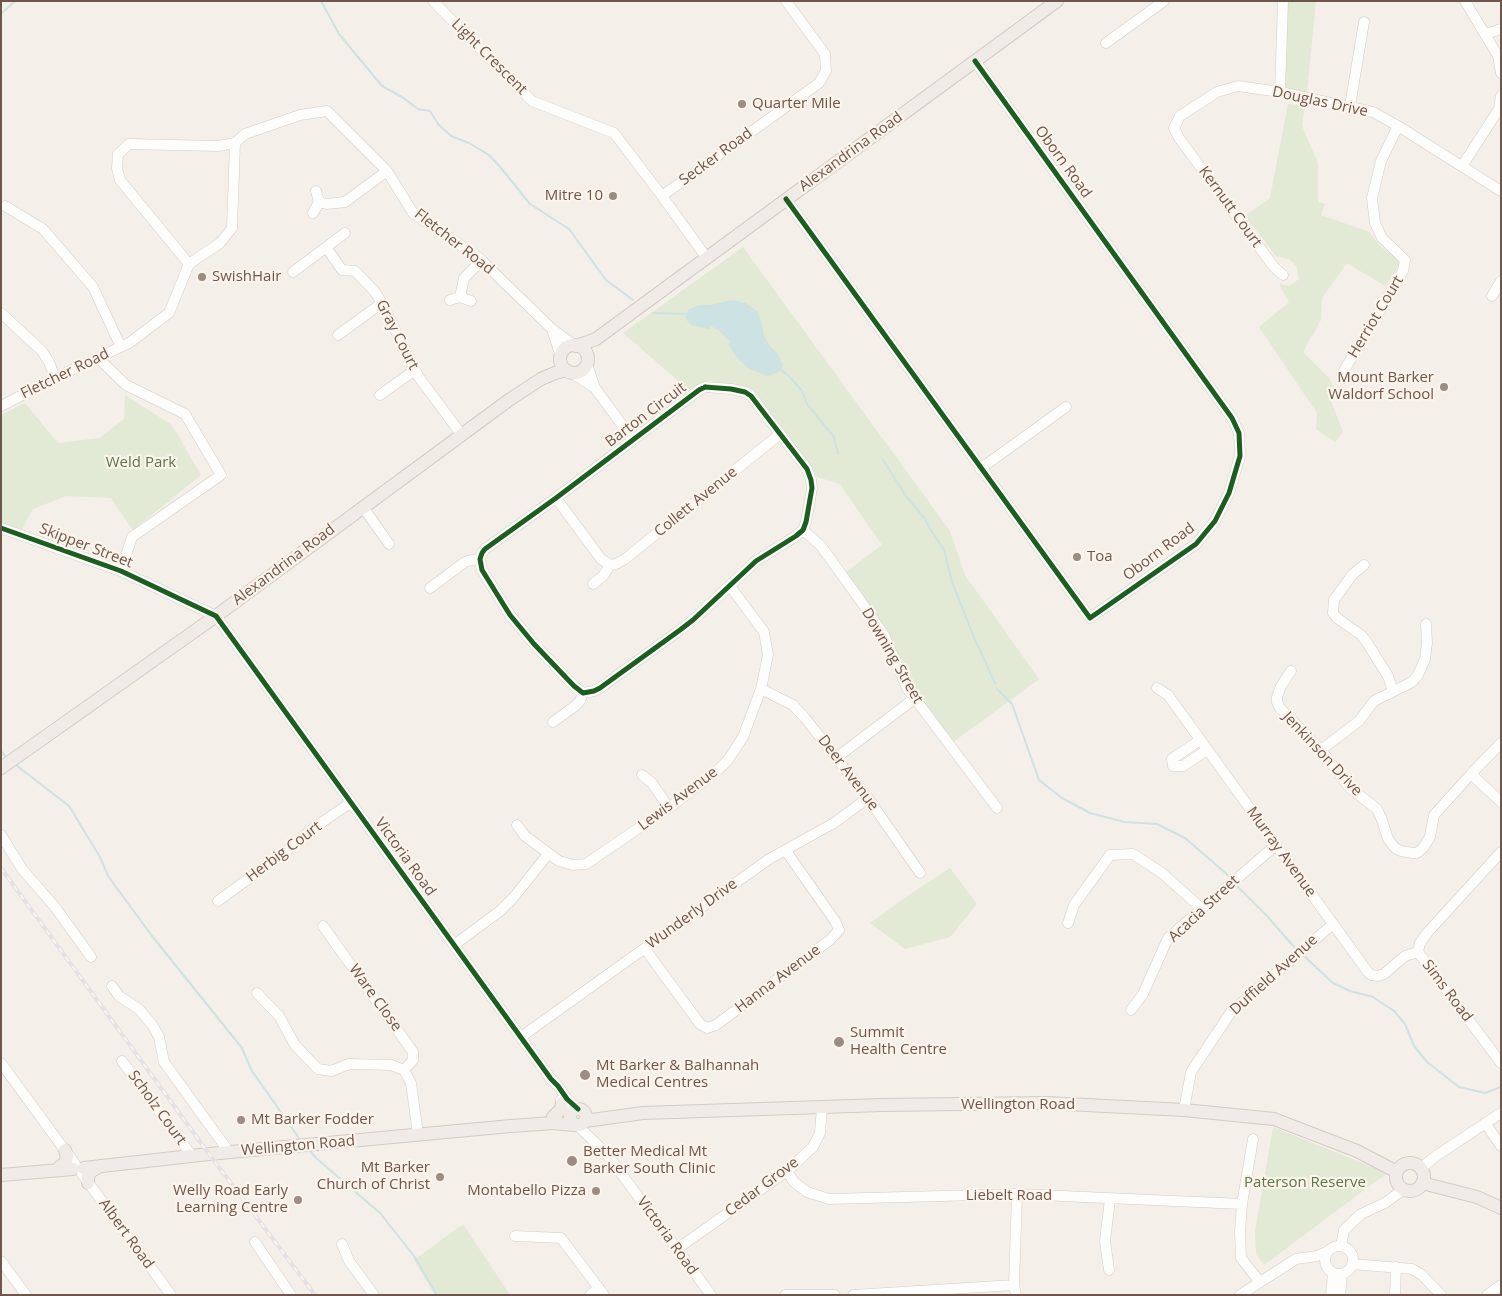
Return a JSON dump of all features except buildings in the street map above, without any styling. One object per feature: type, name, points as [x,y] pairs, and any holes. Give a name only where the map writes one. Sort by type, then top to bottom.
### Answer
[{"type":"main road","name":"Alexandrina Road","points":[[575,345],[596,339],[1057,1]]},
{"type":"main road","points":[[588,362],[586,352],[575,345],[564,350],[565,365],[582,371],[588,362],[596,339]]},
{"type":"main road","name":"Alexandrina Road","points":[[1,768],[216,616],[461,434],[509,400],[565,365]]},
{"type":"main road","points":[[553,1117],[561,1109],[562,1103]]},
{"type":"main road","name":"Wellington Road","points":[[511,1126],[553,1117],[580,1119],[596,1123],[601,1119],[628,1114],[822,1108],[1047,1103],[1184,1110],[1274,1119],[1357,1151],[1397,1172]]},
{"type":"main road","name":"Wellington Road","points":[[1,1175],[56,1170],[80,1171],[100,1166],[229,1152],[554,1123],[624,1112],[628,1114]]},
{"type":"main road","points":[[56,1170],[65,1163],[67,1157],[65,1150]]},
{"type":"main road","points":[[1410,1163],[1418,1165],[1424,1175],[1422,1183],[1416,1189],[1404,1189],[1396,1180],[1397,1172],[1402,1166],[1410,1163]]},
{"type":"main road","points":[[1422,1183],[1477,1197],[1501,1208]]},
{"type":"street","name":"Light Crescent","points":[[433,1],[532,101],[614,133],[662,196]]},
{"type":"street","points":[[786,1],[826,54],[826,71],[837,73]]},
{"type":"street","points":[[1106,43],[1164,1]]},
{"type":"street","points":[[1280,92],[1283,1]]},
{"type":"street","points":[[1465,1],[1498,56],[1501,72]]},
{"type":"street","points":[[1350,106],[1364,22]]},
{"type":"street","points":[[1486,34],[1501,29]]},
{"type":"street","name":"Oborn Road","points":[[786,199],[980,469],[1090,618],[1196,544],[1216,521],[1229,492],[1240,456],[1239,433],[1232,418],[975,61]]},
{"type":"street","name":"Secker Road","points":[[662,196],[819,83],[826,71]]},
{"type":"street","name":"Douglas Drive","points":[[1179,138],[1174,128],[1180,116],[1216,92],[1238,86],[1280,92],[1373,112],[1501,191]]},
{"type":"street","points":[[1462,166],[1499,109],[1501,96]]},
{"type":"street","name":"Fletcher Road","points":[[235,143],[245,134],[300,115],[327,110],[387,171],[413,213],[482,260],[552,329],[575,345]]},
{"type":"street","name":"Herriot Court","points":[[1342,374],[1403,271],[1405,260],[1382,238],[1375,223],[1372,198],[1381,161],[1398,126]]},
{"type":"street","name":"Kernutt Court","points":[[1179,138],[1274,267],[1283,275]]},
{"type":"street","points":[[235,143],[232,228],[220,243],[189,264],[120,180],[117,168],[118,154],[129,144],[218,146],[235,143]]},
{"type":"street","points":[[319,202],[327,204],[345,202],[387,171]]},
{"type":"street","points":[[313,213],[319,202],[316,191]]},
{"type":"street","points":[[662,196],[706,257]]},
{"type":"street","points":[[5,206],[43,229],[93,286],[121,347]]},
{"type":"street","points":[[294,272],[345,233]]},
{"type":"street","name":"Gray Court","points":[[326,248],[342,270],[355,271],[382,303],[415,370],[461,434]]},
{"type":"street","points":[[471,301],[455,298],[464,278],[482,260]]},
{"type":"street","name":"Fletcher Road","points":[[1,406],[130,343],[169,313],[189,264]]},
{"type":"street","points":[[1492,296],[1501,281]]},
{"type":"street","points":[[338,336],[382,303]]},
{"type":"street","points":[[1,313],[42,351],[49,362],[55,378]]},
{"type":"street","name":"Fletcher Road","points":[[552,329],[565,365]]},
{"type":"street","points":[[98,358],[126,385],[185,414],[221,475],[132,537],[121,571]]},
{"type":"street","points":[[588,362],[595,388]]},
{"type":"street","points":[[565,365],[595,388],[633,440]]},
{"type":"street","points":[[380,395],[415,370]]},
{"type":"street","name":"Barton Circuit","points":[[480,560],[485,549],[699,390],[711,387],[738,390],[749,394],[807,469],[811,480],[809,510],[803,530]]},
{"type":"street","points":[[980,469],[1066,407]]},
{"type":"street","name":"Collett Avenue","points":[[594,584],[603,576],[610,565],[625,560],[780,434]]},
{"type":"street","points":[[556,498],[601,560],[610,565]]},
{"type":"street","points":[[363,507],[389,544]]},
{"type":"street","name":"Skipper Street","points":[[1,528],[121,571],[216,616]]},
{"type":"street","points":[[430,588],[465,562],[480,560],[482,570],[510,615],[534,644],[574,686],[583,693],[594,692],[680,630],[756,561],[788,542],[803,530]]},
{"type":"street","name":"Downing Street","points":[[803,530],[821,546],[884,635],[900,674],[914,698],[997,808]]},
{"type":"street","points":[[1364,565],[1352,575],[1334,600],[1333,613],[1366,641],[1388,676],[1393,691]]},
{"type":"street","name":"Lewis Avenue","points":[[517,825],[525,836],[548,854],[567,864],[586,864],[669,808],[728,760],[743,737],[761,688],[768,655],[764,632],[730,586]]},
{"type":"street","name":"Victoria Road","points":[[216,616],[350,803],[558,1086],[580,1119],[711,1295]]},
{"type":"street","points":[[1321,750],[1358,721],[1374,701],[1412,682],[1422,669],[1427,643],[1426,624]]},
{"type":"street","name":"Jenkinson Drive","points":[[1291,671],[1282,686],[1277,702],[1280,708],[1321,750],[1349,787],[1377,809],[1391,844],[1401,851],[1417,853],[1423,848],[1430,837],[1434,815],[1471,774]]},
{"type":"street","name":"Deer Avenue","points":[[761,688],[793,705],[868,798],[920,873]]},
{"type":"street","name":"Murray Avenue","points":[[1157,688],[1168,696],[1371,975],[1378,976],[1384,974],[1405,956],[1418,952]]},
{"type":"street","points":[[553,722],[575,706],[580,701],[583,693]]},
{"type":"street","points":[[836,758],[914,698]]},
{"type":"street","points":[[1200,740],[1172,759],[1173,766],[1183,766],[1207,750]]},
{"type":"street","points":[[1501,743],[1471,774],[1501,802]]},
{"type":"street","points":[[642,775],[652,783],[669,808]]},
{"type":"street","name":"Wunderly Drive","points":[[521,1037],[769,859],[834,823],[868,798]]},
{"type":"street","name":"Herbig Court","points":[[218,901],[286,852],[311,830],[350,803]]},
{"type":"street","points":[[1,835],[22,869],[55,907],[91,957]]},
{"type":"street","name":"Acacia Street","points":[[1131,1010],[1143,994],[1168,938],[1276,845]]},
{"type":"street","name":"Hanna Avenue","points":[[645,948],[700,1024],[707,1028],[716,1025],[830,940],[839,930],[835,921],[786,851]]},
{"type":"street","name":"Sims Road","points":[[1501,852],[1428,932],[1420,943],[1418,952],[1501,1063]]},
{"type":"street","points":[[454,945],[500,911],[514,897],[548,854]]},
{"type":"street","points":[[1068,923],[1074,905],[1110,855],[1133,854],[1162,873],[1201,908]]},
{"type":"street","name":"Duffield Avenue","points":[[1184,1110],[1191,1072],[1230,1012],[1333,924]]},
{"type":"street","name":"Ware Close","points":[[323,926],[413,1052],[413,1060],[404,1070]]},
{"type":"street","points":[[112,986],[119,996],[139,1009],[150,1022],[159,1037],[164,1062],[229,1152]]},
{"type":"street","points":[[257,993],[279,1016],[295,1045],[318,1069],[331,1071],[349,1064],[391,1065],[404,1070],[411,1083],[418,1134]]},
{"type":"street","name":"Scholz Court","points":[[122,1061],[192,1156]]},
{"type":"street","name":"Albert Road","points":[[1,1064],[171,1295]]},
{"type":"street","name":"Victoria Road","points":[[551,1079],[562,1103],[580,1119],[605,1147],[606,1153]]},
{"type":"street","name":"Cedar Grove","points":[[676,1249],[786,1171],[813,1147],[820,1133],[822,1108]]},
{"type":"street","points":[[1421,1168],[1501,1113]]},
{"type":"street","points":[[1485,1123],[1501,1146]]},
{"type":"street","points":[[1253,1139],[1242,1204],[1241,1258],[1259,1281]]},
{"type":"street","name":"Liebelt Road","points":[[786,1171],[794,1182],[806,1192],[829,1199],[1016,1194],[1242,1204]]},
{"type":"street","points":[[1341,1246],[1344,1230],[1361,1214],[1385,1204],[1404,1189]]},
{"type":"street","points":[[853,1295],[1015,1290],[1016,1194]]},
{"type":"street","points":[[1109,1270],[1105,1241],[1110,1199]]},
{"type":"street","points":[[515,1236],[561,1238],[601,1291],[590,1295]]},
{"type":"street","points":[[255,1242],[291,1295]]},
{"type":"street","points":[[342,1244],[349,1261],[374,1295]]},
{"type":"street","points":[[1240,1295],[1296,1258],[1317,1256],[1333,1247],[1346,1247],[1352,1254],[1352,1264],[1348,1270],[1333,1272],[1315,1262],[1296,1258]]},
{"type":"street","points":[[1326,1252],[1324,1260],[1333,1272],[1340,1295]]},
{"type":"street","points":[[1,1261],[26,1295]]},
{"type":"street","points":[[1352,1264],[1412,1269],[1419,1273],[1441,1295]]},
{"type":"street","points":[[1395,1295],[1396,1267]]},
{"type":"street","points":[[1331,1295],[1333,1272]]},
{"type":"street","points":[[1487,1295],[1501,1285]]},
{"type":"street","points":[[785,1295],[835,1295]]},
{"type":"green space","points":[[1287,1],[1316,1],[1307,93],[1284,89]]},
{"type":"green space","points":[[1288,104],[1305,106],[1302,126],[1318,163],[1318,202],[1325,204],[1321,215],[1369,232],[1381,247],[1395,257],[1399,264],[1385,286],[1347,263],[1322,298],[1321,320],[1303,352],[1329,378],[1334,388],[1329,396],[1343,432],[1335,442],[1316,429],[1317,413],[1259,327],[1289,302],[1279,284],[1289,286],[1299,279],[1297,267],[1289,259],[1276,256],[1245,216],[1270,198]]},
{"type":"green space","points":[[743,247],[950,531],[965,575],[1039,679],[952,743],[912,685],[887,631],[846,572],[882,545],[840,484],[817,477],[753,390],[746,387],[709,381],[689,390],[623,333]]},
{"type":"green space","name":"Weld Park","points":[[125,395],[172,425],[201,475],[133,530],[111,498],[66,496],[33,509],[20,533],[1,526],[1,415],[25,403],[58,443],[99,438],[124,419]]},
{"type":"green space","points":[[950,868],[977,904],[950,937],[905,949],[870,923],[916,890]]},
{"type":"green space","name":"Paterson Reserve","points":[[1273,1127],[1387,1173],[1264,1265],[1256,1254],[1255,1232]]},
{"type":"green space","points":[[463,1224],[510,1295],[435,1295],[414,1260]]},
{"type":"shaded area","points":[[731,300],[745,303],[757,311],[764,336],[778,354],[783,366],[778,372],[768,376],[749,369],[737,358],[728,344],[730,342],[721,332],[711,326],[710,329],[691,325],[685,318],[688,310],[694,307]]},
{"type":"waterway","points":[[1,14],[15,1]]},
{"type":"waterway","points":[[321,1],[339,34],[382,86],[418,109],[430,111],[439,125],[451,136],[469,143],[489,155],[530,204],[569,229],[606,280],[633,300]]},
{"type":"waterway","points":[[653,313],[686,314]]},
{"type":"waterway","points":[[780,369],[802,391],[807,404],[834,437],[838,454]]},
{"type":"waterway","points":[[883,460],[906,496],[925,519],[944,550],[952,582],[975,640],[995,683]]},
{"type":"waterway","points":[[997,689],[1012,704],[1039,780],[1062,798],[1090,813],[1124,822],[1157,824],[1185,838],[1229,876]]},
{"type":"waterway","points":[[1,751],[6,757]]},
{"type":"waterway","points":[[16,765],[69,806],[100,857],[108,876],[152,936],[242,1048],[252,1071],[301,1141]]},
{"type":"waterway","points":[[1236,885],[1295,948]]},
{"type":"waterway","points":[[1304,956],[1333,983],[1350,991],[1373,997],[1394,1011],[1405,1024],[1414,1046],[1427,1062],[1459,1087],[1485,1093],[1501,1087]]},
{"type":"waterway","points":[[309,1150],[380,1213],[414,1256],[437,1295]]},
{"type":"railway","points":[[1,868],[209,1154],[315,1295]]},
{"type":"cycle path","points":[[786,199],[1090,618],[1196,544],[1215,521],[1229,493],[1240,456],[1239,433],[1232,418],[975,61]]},
{"type":"cycle path","points":[[705,387],[731,389],[745,392],[751,396],[807,469],[812,488],[803,530],[756,561],[680,630],[600,688],[583,693],[534,644],[510,615],[482,570],[480,559],[482,553],[705,387]]},
{"type":"cycle path","points":[[1,528],[121,571],[216,616],[551,1079],[578,1109]]},
{"type":"place","name":"Quarter Mile","points":[[742,104]]},
{"type":"place","name":"Mitre 10","points":[[613,196]]},
{"type":"place","name":"SwishHair","points":[[202,277]]},
{"type":"place","name":"Mount Barker Waldorf School","points":[[1444,387]]},
{"type":"place","name":"Toa","points":[[1077,557]]},
{"type":"place","name":"Summit Health Centre","points":[[839,1042]]},
{"type":"place","name":"Mt Barker & Balhannah Medical Centres","points":[[585,1075]]},
{"type":"place","name":"Mt Barker Fodder","points":[[241,1120]]},
{"type":"place","name":"Better Medical Mt Barker South Clinic","points":[[572,1161]]},
{"type":"place","name":"Mt Barker Church of Christ","points":[[440,1177]]},
{"type":"place","name":"Montabello Pizza","points":[[596,1191]]},
{"type":"place","name":"Welly Road Early Learning Centre","points":[[298,1200]]}]
